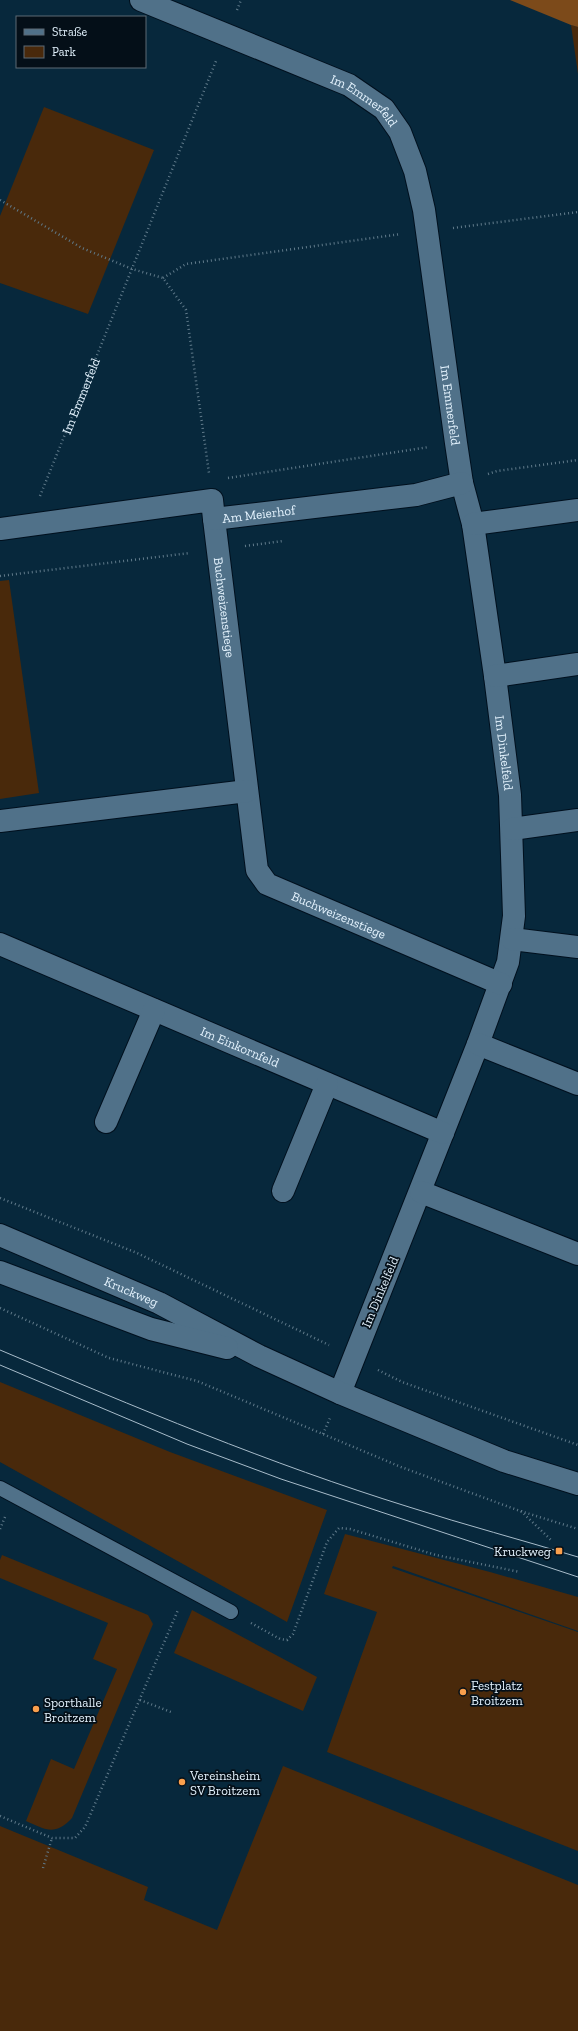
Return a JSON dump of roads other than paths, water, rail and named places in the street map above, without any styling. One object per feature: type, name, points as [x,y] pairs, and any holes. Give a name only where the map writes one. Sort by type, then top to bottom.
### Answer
[{"type":"street","name":"Im Emmerfeld","points":[[141,0],[333,77],[364,94],[384,109],[400,132],[411,156],[420,185],[462,483]]},
{"type":"street","name":"Am Meierhof","points":[[0,529],[212,500],[214,519],[416,495],[462,483]]},
{"type":"street","name":"Im Dinkelfeld","points":[[340,1393],[501,984],[508,962],[512,939],[514,902],[510,795],[495,676],[473,524],[462,483]]},
{"type":"street","points":[[473,524],[578,510]]},
{"type":"street","name":"Buchweizenstiege","points":[[214,519],[257,870],[267,884],[501,984]]},
{"type":"street","points":[[495,676],[578,664]]},
{"type":"street","points":[[0,821],[247,791]]},
{"type":"street","points":[[512,829],[578,820]]},
{"type":"street","points":[[512,939],[578,947]]},
{"type":"street","name":"Im Einkornfeld","points":[[0,944],[443,1133]]},
{"type":"street","points":[[106,1122],[154,1010]]},
{"type":"street","points":[[478,1044],[578,1084]]},
{"type":"street","points":[[283,1191],[326,1084]]},
{"type":"street","points":[[420,1192],[578,1254]]},
{"type":"street","name":"Kruckweg","points":[[0,1235],[159,1303],[259,1356],[340,1393],[504,1461],[578,1484]]},
{"type":"street","name":"Kruckweg","points":[[0,1272],[151,1329],[259,1356]]},
{"type":"lane","points":[[0,1488],[231,1612]]},
{"type":"tram line","points":[[0,1350],[203,1434],[305,1472],[430,1514],[578,1557]]},
{"type":"tram line","points":[[0,1365],[187,1444],[281,1479],[578,1577]]},
{"type":"place","name":"Kruckweg","points":[[559,1551]]},
{"type":"place","name":"Festplatz Broitzem","points":[[463,1692]]},
{"type":"place","name":"Sporthalle Broitzem","points":[[36,1709]]},
{"type":"place","name":"Vereinsheim SV Broitzem","points":[[182,1782]]}]
